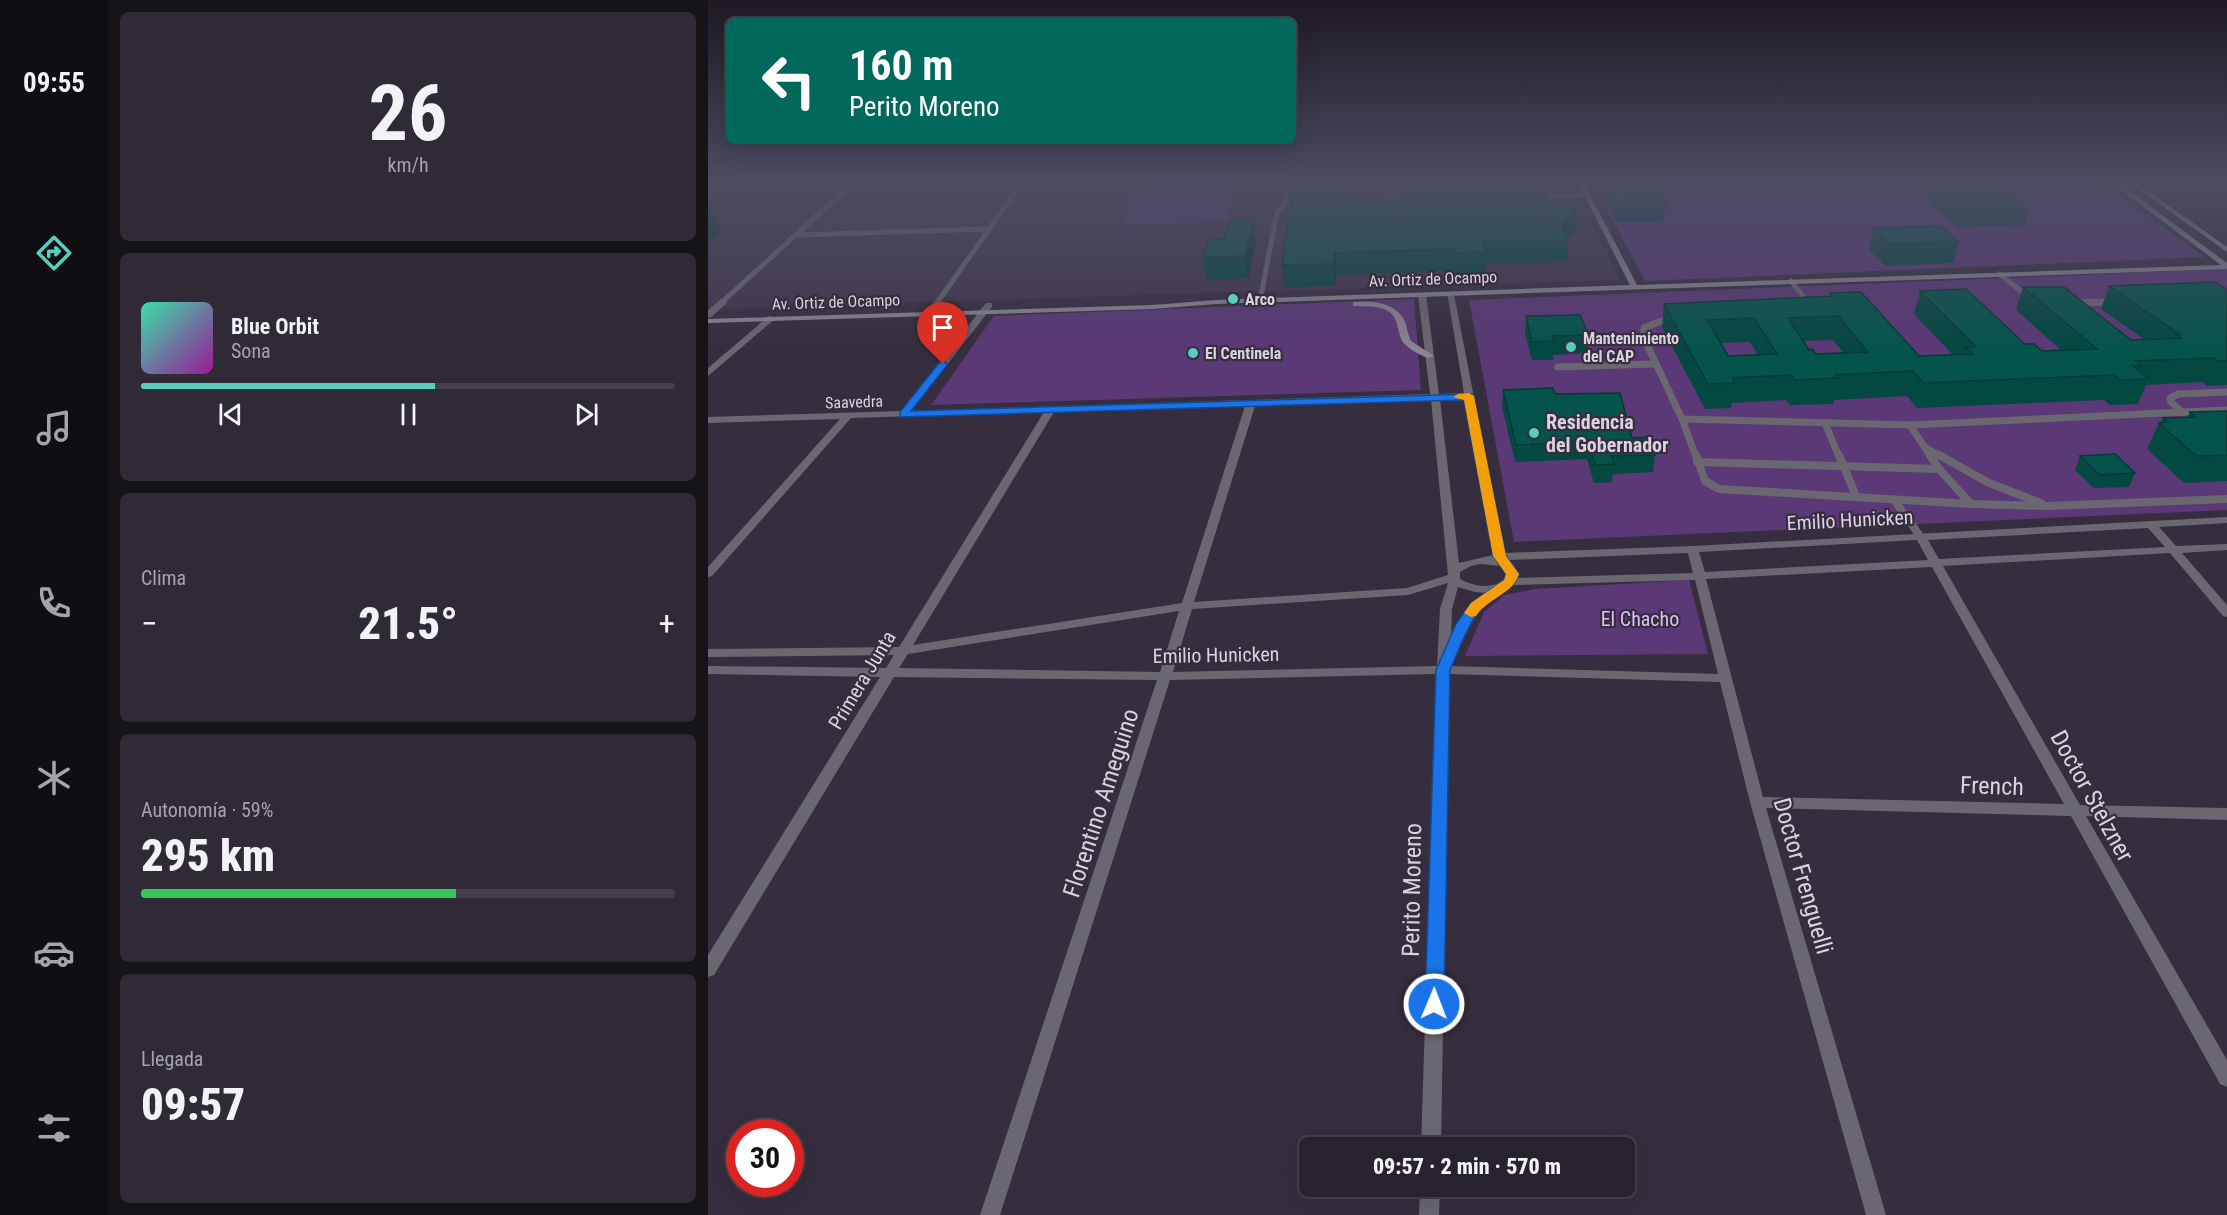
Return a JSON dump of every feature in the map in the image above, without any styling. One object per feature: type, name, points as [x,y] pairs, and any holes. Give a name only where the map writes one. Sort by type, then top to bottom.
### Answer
[{"type":"main road","points":[[1610,238],[1634,286]]},
{"type":"main road","points":[[2189,238],[2227,266]]},
{"type":"main road","points":[[2210,238],[2227,250]]},
{"type":"main road","name":"Av. Ortiz de Ocampo","points":[[708,316],[772,318],[986,309],[1152,307],[1260,300],[2227,266]]},
{"type":"main road","points":[[1301,299],[1333,304],[1367,304],[1392,310],[1399,316],[1405,338],[1410,345],[1430,357]]},
{"type":"main road","name":"Av. Ortiz de Ocampo","points":[[708,316],[935,306],[986,309]]},
{"type":"street","points":[[1450,294],[1504,561],[1513,574],[1506,585]]},
{"type":"street","name":"Perito Moreno","points":[[1422,295],[1454,576],[1446,609],[1443,670],[1431,1137]]},
{"type":"street","points":[[903,415],[986,309]]},
{"type":"street","points":[[708,373],[772,318]]},
{"type":"street","name":"Saavedra","points":[[708,420],[1469,396]]},
{"type":"street","name":"Florentino Ameguino","points":[[990,1215],[1188,606],[1251,403]]},
{"type":"street","name":"Primera Junta","points":[[708,970],[1050,410]]},
{"type":"street","points":[[708,574],[847,417]]},
{"type":"street","name":"Emilio Hunicken","points":[[708,653],[901,651],[1188,606],[1408,591],[1454,576],[1465,563],[1475,561],[2227,520]]},
{"type":"street","points":[[2150,524],[2227,613]]},
{"type":"street","name":"Doctor Stelzner","points":[[1920,536],[2227,1078]]},
{"type":"street","points":[[1454,576],[1471,589],[1486,590],[1506,585],[2227,547]]},
{"type":"street","name":"Doctor Frenguelli","points":[[1693,549],[1757,802],[1876,1215]]},
{"type":"street","name":"Perito Moreno","points":[[1443,670],[1463,624],[1476,606],[1506,585]]},
{"type":"street","name":"Emilio Hunicken","points":[[708,670],[1165,676],[1443,670],[1724,678]]},
{"type":"street","name":"French","points":[[1757,802],[2227,814]]},
{"type":"street","points":[[1429,1215],[1430,1197]]},
{"type":"lane","points":[[708,316],[794,238]]},
{"type":"lane","points":[[935,306],[983,238]]},
{"type":"lane","points":[[1260,300],[1272,238]]},
{"type":"lane","points":[[1999,274],[2034,301]]},
{"type":"lane","points":[[1779,309],[1803,296],[1791,281]]},
{"type":"lane","points":[[2068,303],[2125,301]]},
{"type":"lane","points":[[1684,320],[1661,321],[1644,328],[1643,336],[1654,364],[1682,419],[1705,481],[1719,489],[1971,504],[2048,506],[2227,499]]},
{"type":"lane","points":[[1558,367],[1654,364]]},
{"type":"lane","points":[[2183,413],[2170,402],[2170,398],[2178,394],[2227,392]]},
{"type":"lane","points":[[1682,419],[1910,425],[2227,410]]},
{"type":"lane","points":[[1825,423],[1856,496]]},
{"type":"lane","points":[[1910,425],[1939,469],[1971,504]]},
{"type":"lane","points":[[1925,447],[1989,483],[2048,506]]},
{"type":"lane","points":[[1697,462],[1939,469]]},
{"type":"lane","points":[[1894,500],[1920,536]]},
{"type":"shaded area","points":[[708,238],[1600,238],[1621,280],[708,309]]},
{"type":"green space","points":[[1622,238],[2178,238],[2205,257],[1645,281]]},
{"type":"green space","points":[[2227,269],[2227,510],[1514,542],[1469,300]]},
{"type":"green space","name":"El Centinela","points":[[1414,299],[1421,390],[931,405],[994,316]]},
{"type":"green space","name":"El Chacho","points":[[1689,580],[1708,654],[1465,656],[1484,612],[1504,595],[1535,589]]},
{"type":"building","points":[[1250,238],[1245,256],[1203,257],[1209,240]]},
{"type":"building","points":[[1286,238],[1567,238],[1568,240],[1483,243],[1486,252],[1454,253],[1454,249],[1335,253],[1334,264],[1282,265]]},
{"type":"building","points":[[1884,238],[1954,238],[1959,242],[1891,244]]},
{"type":"building","points":[[2215,282],[2227,290],[2227,361],[2218,361],[2213,358],[2135,361],[2141,366],[2133,366],[2149,379],[2120,380],[2114,375],[1924,383],[1913,371],[1835,375],[1838,378],[1795,380],[1791,375],[1732,378],[1735,383],[1708,384],[1664,304],[1833,296],[1830,293],[1861,292],[1919,356],[1973,354],[1966,347],[1976,347],[1920,291],[1966,289],[2025,344],[2034,344],[2042,351],[2097,349],[2023,287],[2064,287],[2131,340],[2182,338],[2109,286]],"holes":[[[1838,316],[1868,352],[1816,354],[1812,349],[1809,350],[1788,318]],[[1754,318],[1777,354],[1728,356],[1707,320]]]},
{"type":"building","points":[[1580,315],[1589,335],[1552,336],[1554,341],[1532,342],[1526,316]]},
{"type":"building","points":[[1553,388],[1555,394],[1620,393],[1632,438],[1648,437],[1655,455],[1611,456],[1614,464],[1595,465],[1588,442],[1516,445],[1503,390]]},
{"type":"building","points":[[2227,411],[2227,455],[2196,456],[2159,423],[2168,422],[2163,418],[2196,417],[2190,412]]},
{"type":"building","points":[[2115,454],[2135,473],[2100,475],[2080,456]]},
{"type":"slow traffic","points":[[1458,397],[1469,396],[1499,556],[1513,574],[1510,582],[1476,606],[1471,613]]},
{"type":"place","name":"Arco","points":[[1233,299]]},
{"type":"place","name":"Mantenimiento del CAP","points":[[1571,347]]},
{"type":"place","name":"El Centinela","points":[[1193,353]]},
{"type":"place","name":"Residencia del Gobernador","points":[[1534,433]]},
{"type":"route","points":[[943,364],[903,415],[1469,396],[1499,556],[1513,574],[1510,582],[1476,606],[1463,624],[1443,670],[1434,1004]]}]
